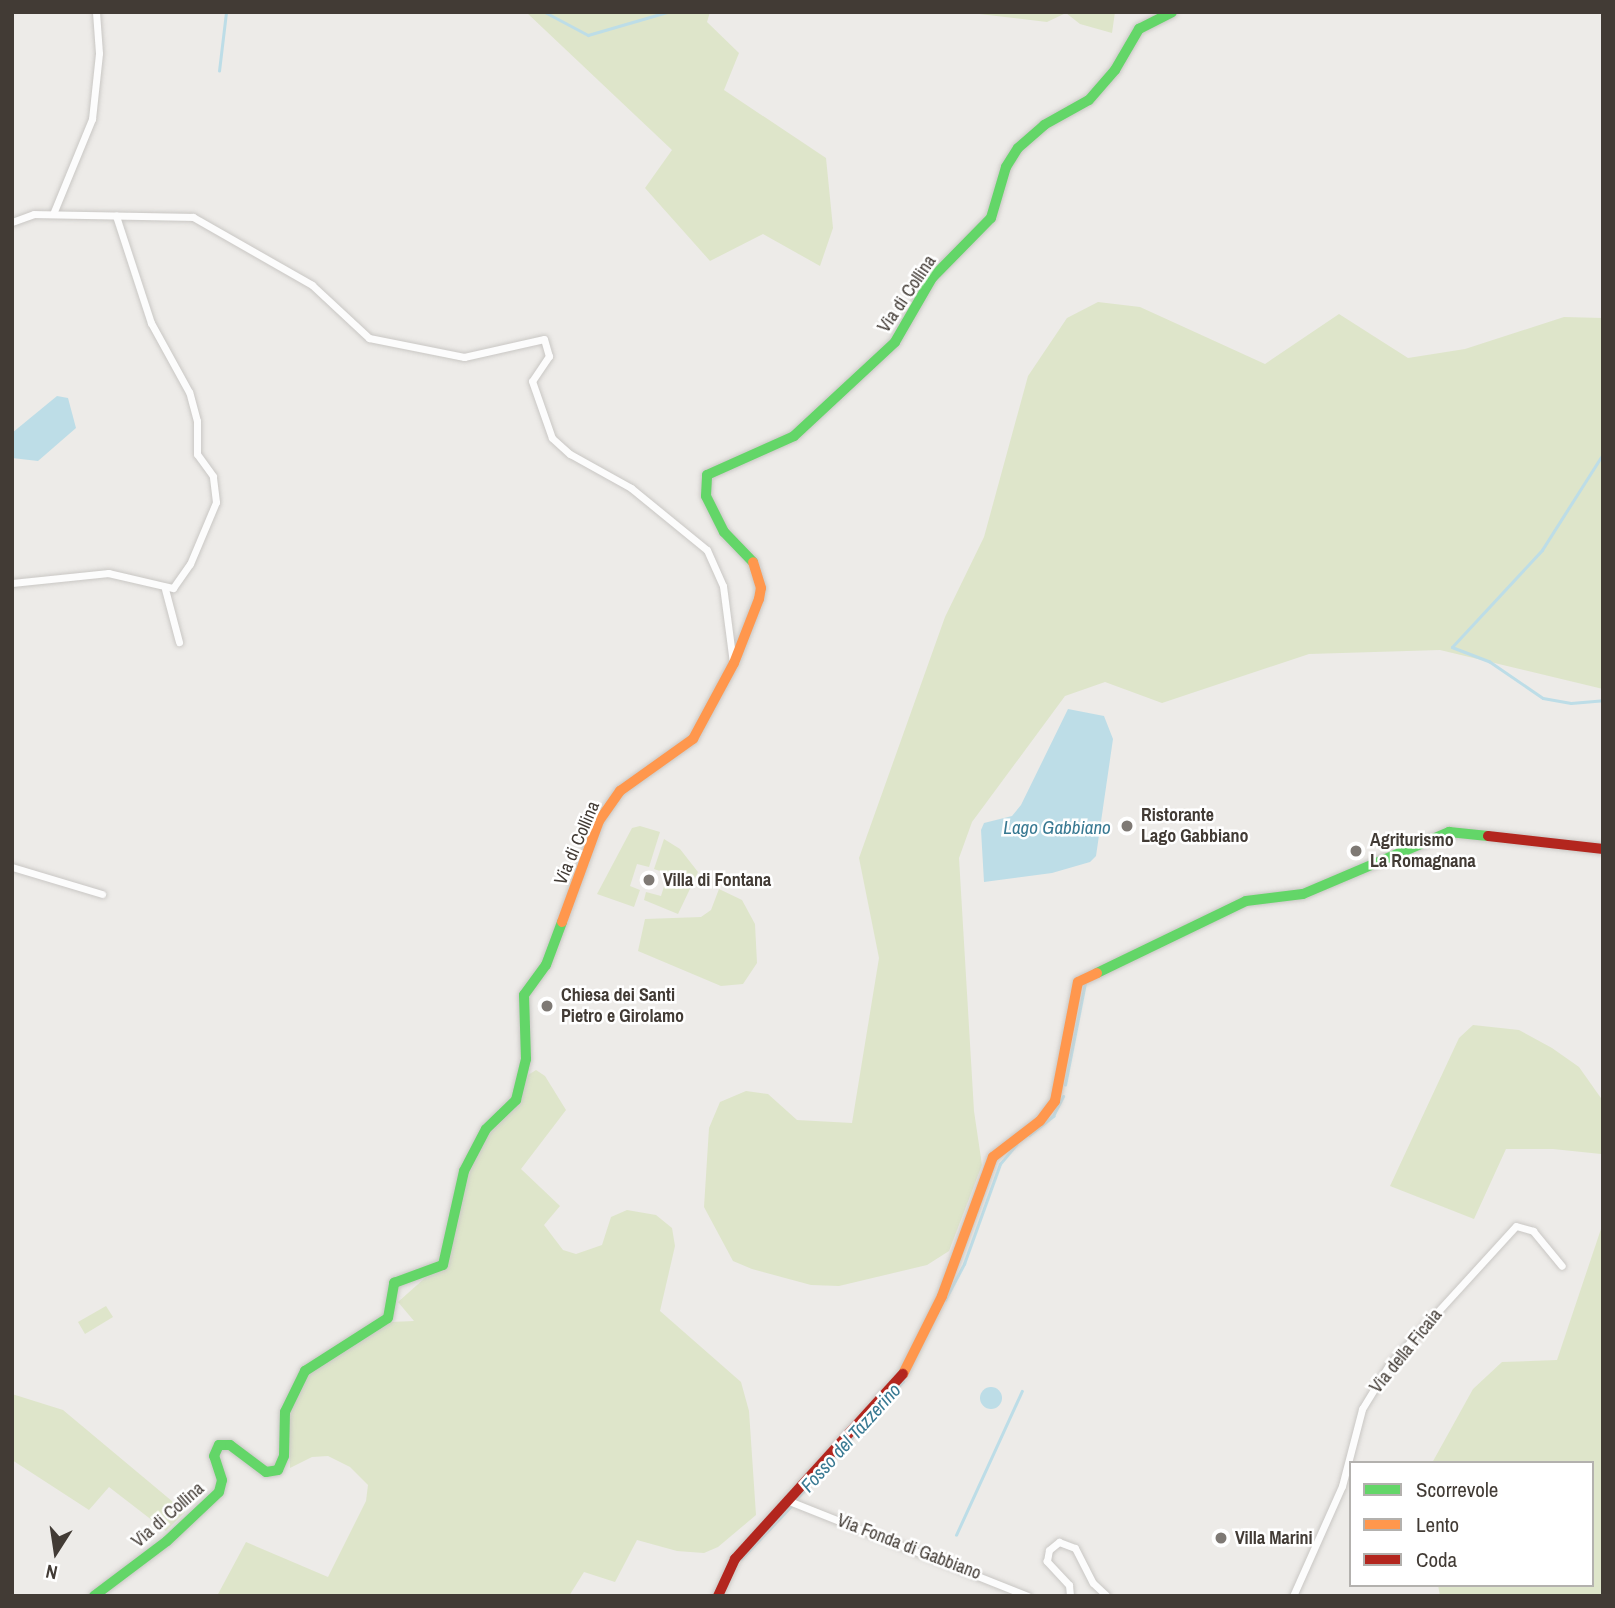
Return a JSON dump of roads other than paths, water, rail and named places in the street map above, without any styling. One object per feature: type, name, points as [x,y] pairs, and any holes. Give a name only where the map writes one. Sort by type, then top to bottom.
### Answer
[{"type":"street","points":[[53,214],[92,119],[99,53],[96,12]]},
{"type":"street","name":"Via di Collina","points":[[94,1596],[167,1541],[219,1492],[222,1480],[214,1453],[219,1445],[230,1445],[266,1472],[278,1470],[283,1460],[285,1412],[305,1371],[388,1318],[390,1290],[397,1280],[443,1265],[464,1171],[486,1129],[516,1100],[526,1059],[524,995],[547,965],[599,821],[620,791],[690,744],[733,663],[761,581],[753,561],[732,543],[710,505],[704,484],[707,475],[794,436],[895,342],[932,278],[991,218],[1014,153],[1044,125],[1089,100],[1115,70],[1132,37],[1157,18],[1172,12]]},
{"type":"street","points":[[12,222],[25,215],[53,214],[193,218],[210,224],[312,285],[374,339],[464,356],[544,339],[549,356],[533,381],[552,438],[570,454],[631,488],[707,550],[723,586],[733,663]]},
{"type":"street","points":[[12,583],[108,573],[165,589],[181,581],[216,502],[213,476],[197,454],[197,421],[190,392],[151,323],[116,216]]},
{"type":"street","points":[[165,589],[179,642]]},
{"type":"street","points":[[718,1596],[735,1559],[855,1424],[900,1379],[942,1296],[993,1157],[1040,1121],[1055,1101],[1079,981],[1246,901],[1303,894],[1449,832],[1603,849]]},
{"type":"street","points":[[12,867],[102,894]]},
{"type":"street","name":"Via della Ficaia","points":[[1293,1596],[1342,1486],[1362,1409],[1390,1365],[1516,1227],[1533,1231],[1562,1266]]},
{"type":"street","name":"Via Fonda di Gabbiano","points":[[789,1501],[1028,1596]]},
{"type":"street","points":[[1070,1596],[1069,1585],[1047,1561],[1049,1550],[1059,1542],[1074,1548],[1093,1583],[1107,1596]]},
{"type":"water","points":[[57,396],[68,398],[76,428],[38,461],[12,458],[12,433]]},
{"type":"water","name":"Lago Gabbiano","points":[[1068,709],[1104,716],[1113,739],[1096,856],[1090,862],[1052,873],[984,882],[981,830],[984,823],[1012,816],[1021,805]]},
{"type":"water","points":[[991,1387],[999,1390],[1002,1398],[999,1406],[991,1409],[983,1406],[980,1398],[983,1390]]},
{"type":"waterway","points":[[219,71],[226,12]]},
{"type":"waterway","points":[[545,12],[588,35],[667,12]]},
{"type":"waterway","points":[[1452,647],[1542,550],[1603,454]]},
{"type":"waterway","points":[[1452,647],[1489,661],[1543,698],[1571,703],[1603,700]]},
{"type":"waterway","points":[[1065,1085],[1085,983]]},
{"type":"waterway","points":[[1029,1135],[1053,1116],[1063,1096]]},
{"type":"waterway","points":[[945,1300],[964,1264],[1000,1164],[1016,1145]]},
{"type":"waterway","name":"Fosso del Tazzerino","points":[[798,1497],[903,1381]]},
{"type":"waterway","points":[[956,1535],[1022,1391]]},
{"type":"waterway","name":"Fosso del Tazzerino","points":[[741,1559],[792,1505]]},
{"type":"place","name":"Ristorante Lago Gabbiano","points":[[1127,826]]},
{"type":"place","name":"Agriturismo La Romagnana","points":[[1356,851]]},
{"type":"place","name":"Villa di Fontana","points":[[649,880]]},
{"type":"place","name":"Chiesa dei Santi Pietro e Girolamo","points":[[547,1006]]},
{"type":"place","name":"Villa Marini","points":[[1221,1538]]}]
